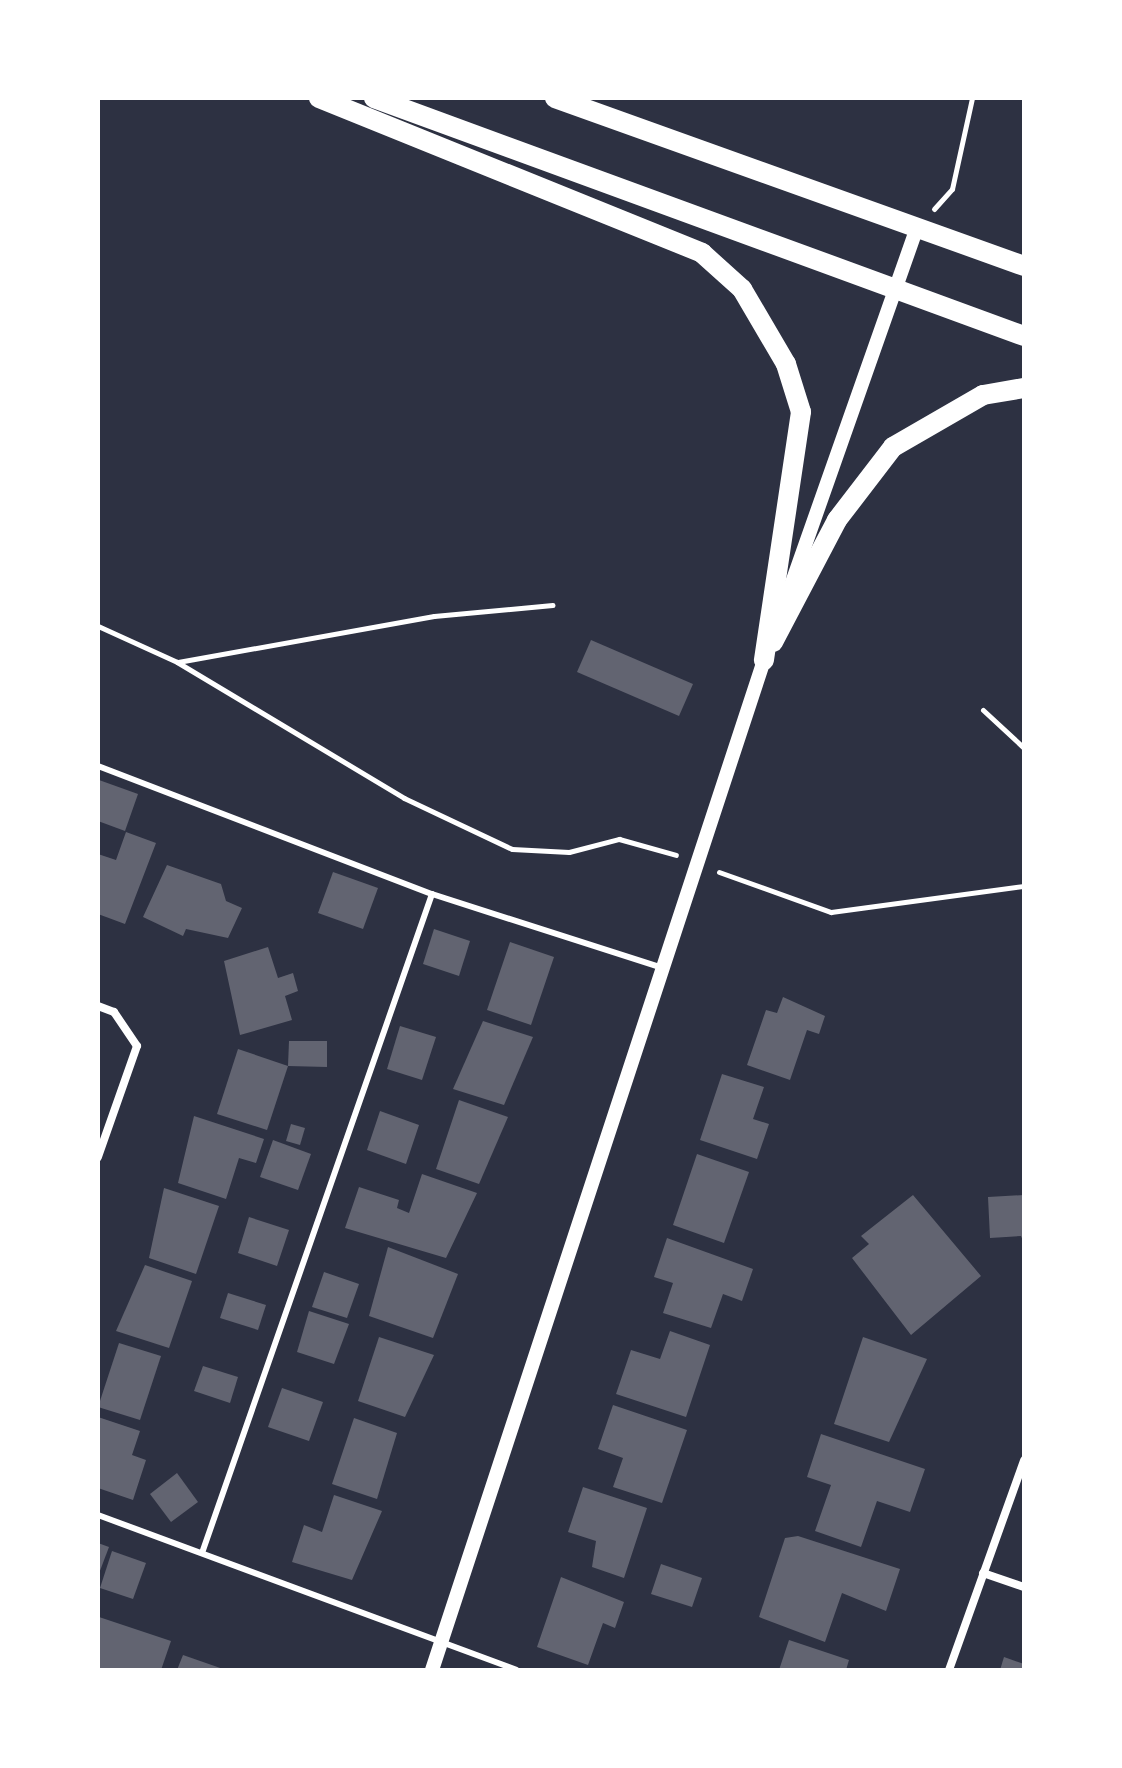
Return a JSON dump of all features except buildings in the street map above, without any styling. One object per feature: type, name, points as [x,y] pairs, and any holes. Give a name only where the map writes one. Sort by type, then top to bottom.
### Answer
[{"type":"main road","points":[[319,98],[702,253],[742,289],[786,364],[801,412],[764,660]]},
{"type":"main road","points":[[374,98],[1024,336]]},
{"type":"main road","points":[[555,98],[1024,266]]},
{"type":"main road","points":[[764,660],[837,520],[893,447],[983,395],[1024,388]]},
{"type":"street","points":[[432,1670],[764,660],[917,227]]},
{"type":"street","points":[[98,1006],[114,1012],[137,1046],[98,1157]]},
{"type":"street","points":[[949,1670],[1024,1460]]},
{"type":"street","points":[[983,1573],[1024,1587]]},
{"type":"lane","points":[[98,766],[432,894],[662,968]]},
{"type":"lane","points":[[202,1553],[432,894]]},
{"type":"lane","points":[[98,1515],[440,1646],[516,1670]]},
{"type":"path","points":[[917,227],[952,189],[972,98]]},
{"type":"path","points":[[177,662],[434,616],[552,605]]},
{"type":"path","points":[[98,626],[177,662],[404,798],[512,849],[569,852],[619,839],[697,864]]},
{"type":"path","points":[[983,710],[1024,748]]},
{"type":"path","points":[[729,875],[831,912],[1024,886]]}]
